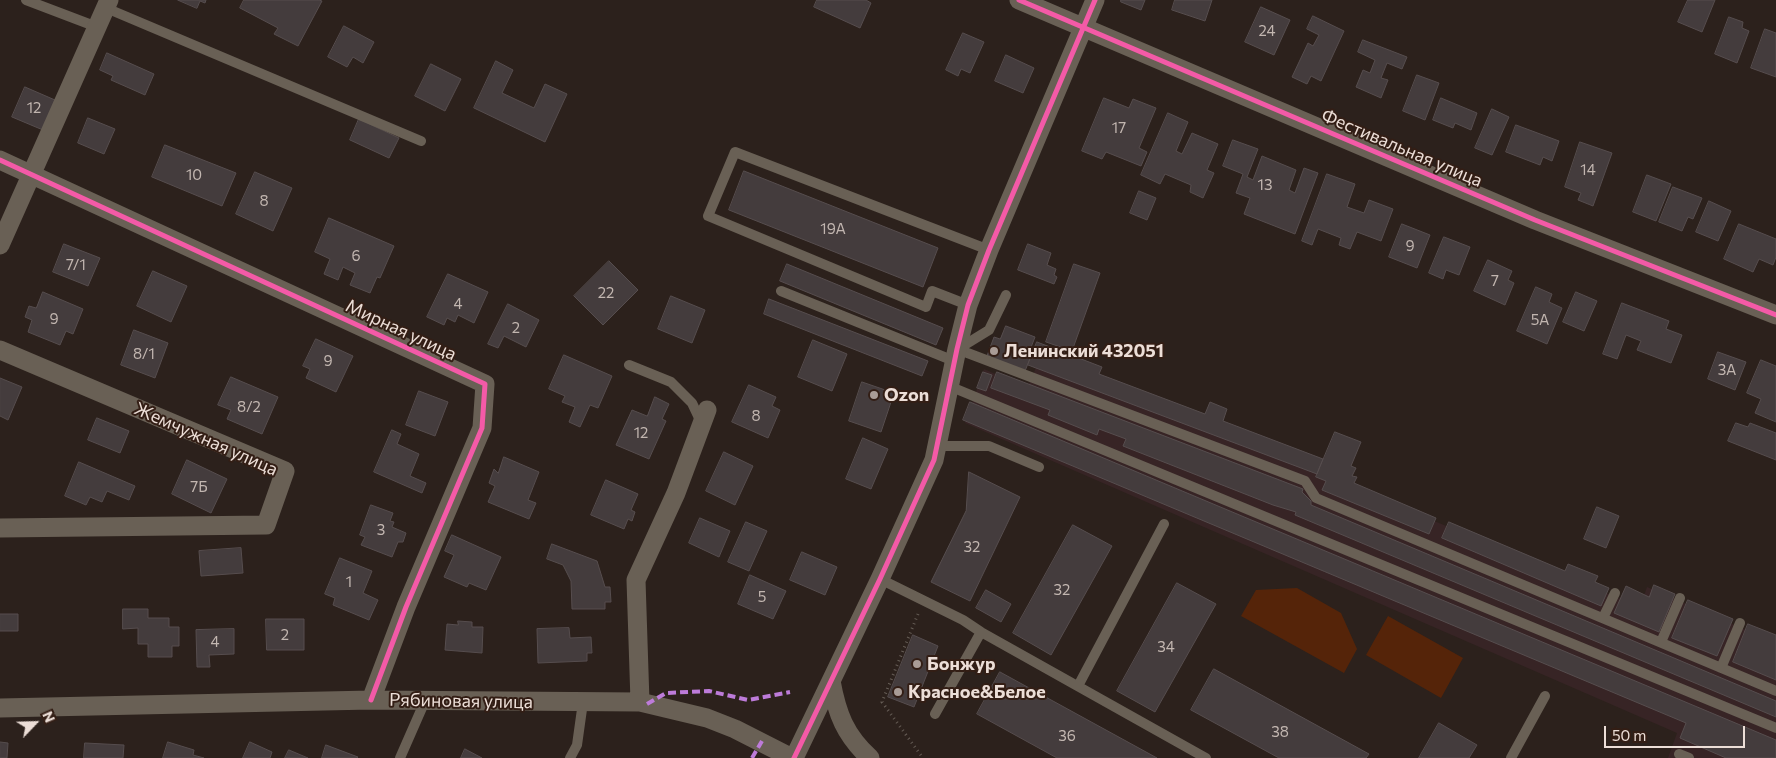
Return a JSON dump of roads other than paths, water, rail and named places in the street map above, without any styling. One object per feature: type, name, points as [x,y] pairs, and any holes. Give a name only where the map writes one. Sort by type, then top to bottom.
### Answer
[{"type":"street","name":"Фестивальная улица","points":[[1019,0],[1535,220],[1776,316]]},
{"type":"street","points":[[793,758],[880,579],[934,460],[968,305],[989,250],[1095,0]]},
{"type":"street","points":[[0,245],[107,4]]},
{"type":"street","name":"Мирная улица","points":[[0,160],[485,384],[482,428],[406,607],[371,700]]},
{"type":"street","name":"Жемчужная улица","points":[[0,350],[285,471],[266,525],[0,528]]},
{"type":"street","points":[[640,702],[636,580],[676,493],[705,416]]},
{"type":"street","points":[[831,681],[836,706],[844,726],[858,746],[870,758]]},
{"type":"street","name":"Рябиновая улица","points":[[0,708],[371,700],[640,702],[707,718],[744,733],[793,758]]},
{"type":"lane","points":[[26,0],[97,27]]},
{"type":"lane","points":[[107,4],[421,142]]},
{"type":"lane","points":[[968,305],[932,291],[926,307],[708,216],[736,152],[989,250]]},
{"type":"lane","points":[[781,291],[1305,481],[1316,498],[1776,691]]},
{"type":"lane","points":[[956,355],[988,330],[1006,295]]},
{"type":"lane","points":[[630,364],[671,382],[705,416]]},
{"type":"lane","points":[[949,386],[1776,728]]},
{"type":"lane","points":[[936,446],[989,446],[1039,467]]},
{"type":"lane","points":[[1078,686],[1164,524]]},
{"type":"lane","points":[[880,579],[963,620],[981,632],[1206,758]]},
{"type":"lane","points":[[1603,618],[1615,592]]},
{"type":"lane","points":[[1661,642],[1680,598]]},
{"type":"lane","points":[[1721,668],[1740,623]]},
{"type":"lane","points":[[934,714],[981,632]]},
{"type":"lane","points":[[1511,758],[1545,696]]},
{"type":"lane","points":[[400,758],[425,701]]},
{"type":"lane","points":[[570,758],[576,745],[583,702]]},
{"type":"place","name":"Ленинский 432051","points":[[994,351]]},
{"type":"place","name":"Ozon","points":[[874,395]]},
{"type":"place","name":"Бонжур","points":[[917,664]]},
{"type":"place","name":"Красное&Белое","points":[[898,692]]}]
